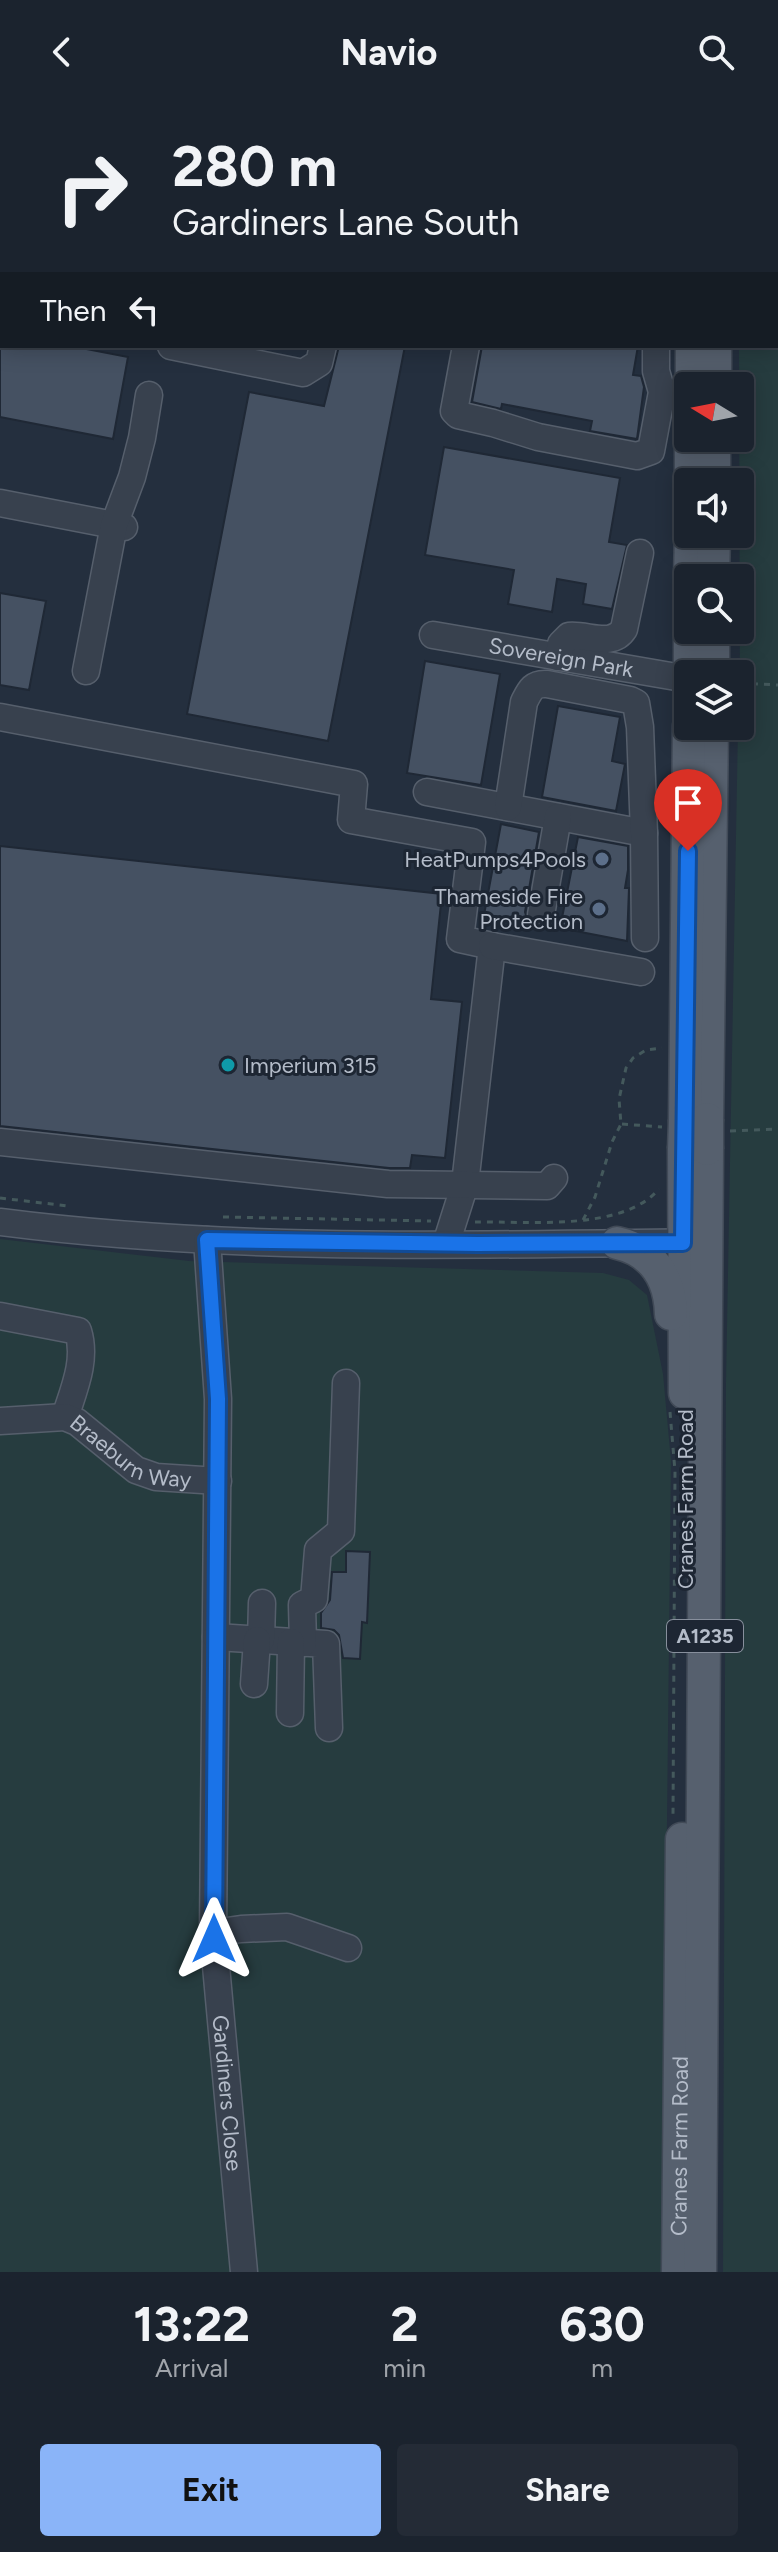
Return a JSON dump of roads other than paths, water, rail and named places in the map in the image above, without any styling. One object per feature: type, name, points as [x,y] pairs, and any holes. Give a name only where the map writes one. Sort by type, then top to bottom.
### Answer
[{"type":"main road","points":[[686,372],[692,348]]},
{"type":"main road","points":[[715,348],[715,372]]},
{"type":"main road","name":"Cranes Farm Road","points":[[689,740],[696,1134],[700,2272]]},
{"type":"main road","name":"Cranes Farm Road","points":[[696,1134],[711,740]]},
{"type":"main road","name":"A1235","points":[[617,1228],[651,1259],[667,1285],[685,1432]]},
{"type":"main road","name":"Cranes Farm Road","points":[[678,2272],[685,1432],[695,1242]]},
{"type":"street","points":[[181,348],[303,373],[319,363],[323,348]]},
{"type":"street","points":[[466,348],[454,411],[458,415],[538,437],[637,456],[647,454],[674,404]]},
{"type":"street","points":[[656,348],[656,371],[674,385]]},
{"type":"street","points":[[86,671],[142,438],[149,395]]},
{"type":"street","points":[[0,503],[119,526]]},
{"type":"street","points":[[558,657],[561,644],[569,636],[613,639],[620,635],[624,629],[640,553]]},
{"type":"street","name":"Sovereign Park","points":[[433,635],[674,675]]},
{"type":"street","points":[[641,672],[636,703],[640,727],[645,938]]},
{"type":"street","points":[[508,807],[524,702],[532,687],[538,683],[547,684],[636,703]]},
{"type":"street","points":[[0,717],[354,784],[351,820],[472,842],[460,939],[641,972]]},
{"type":"street","points":[[427,792],[644,833]]},
{"type":"street","points":[[541,915],[558,817]]},
{"type":"street","points":[[449,1233],[465,1184],[492,946]]},
{"type":"street","points":[[0,1142],[388,1184],[547,1186],[554,1178]]},
{"type":"street","points":[[0,1222],[82,1233],[211,1229],[449,1233],[617,1228],[695,1242]]},
{"type":"street","name":"Gardiners Close","points":[[211,1229],[218,1399],[213,1933],[244,2272]]},
{"type":"street","points":[[0,1316],[78,1331],[82,1345],[81,1367],[65,1417]]},
{"type":"street","points":[[290,1713],[302,1605],[314,1599],[318,1550],[341,1531],[346,1383]]},
{"type":"street","name":"Braeburn Way","points":[[0,1421],[65,1417],[77,1422],[136,1470],[156,1477],[218,1481]]},
{"type":"street","points":[[254,1684],[262,1603]]},
{"type":"street","points":[[216,1637],[326,1644],[329,1728]]},
{"type":"street","points":[[213,1933],[287,1927],[348,1948]]},
{"type":"place","name":"HeatPumps4Pools","points":[[602,859]]},
{"type":"place","name":"Thameside Fire Protection","points":[[599,909]]},
{"type":"place","name":"Imperium 315","points":[[228,1065]]}]
